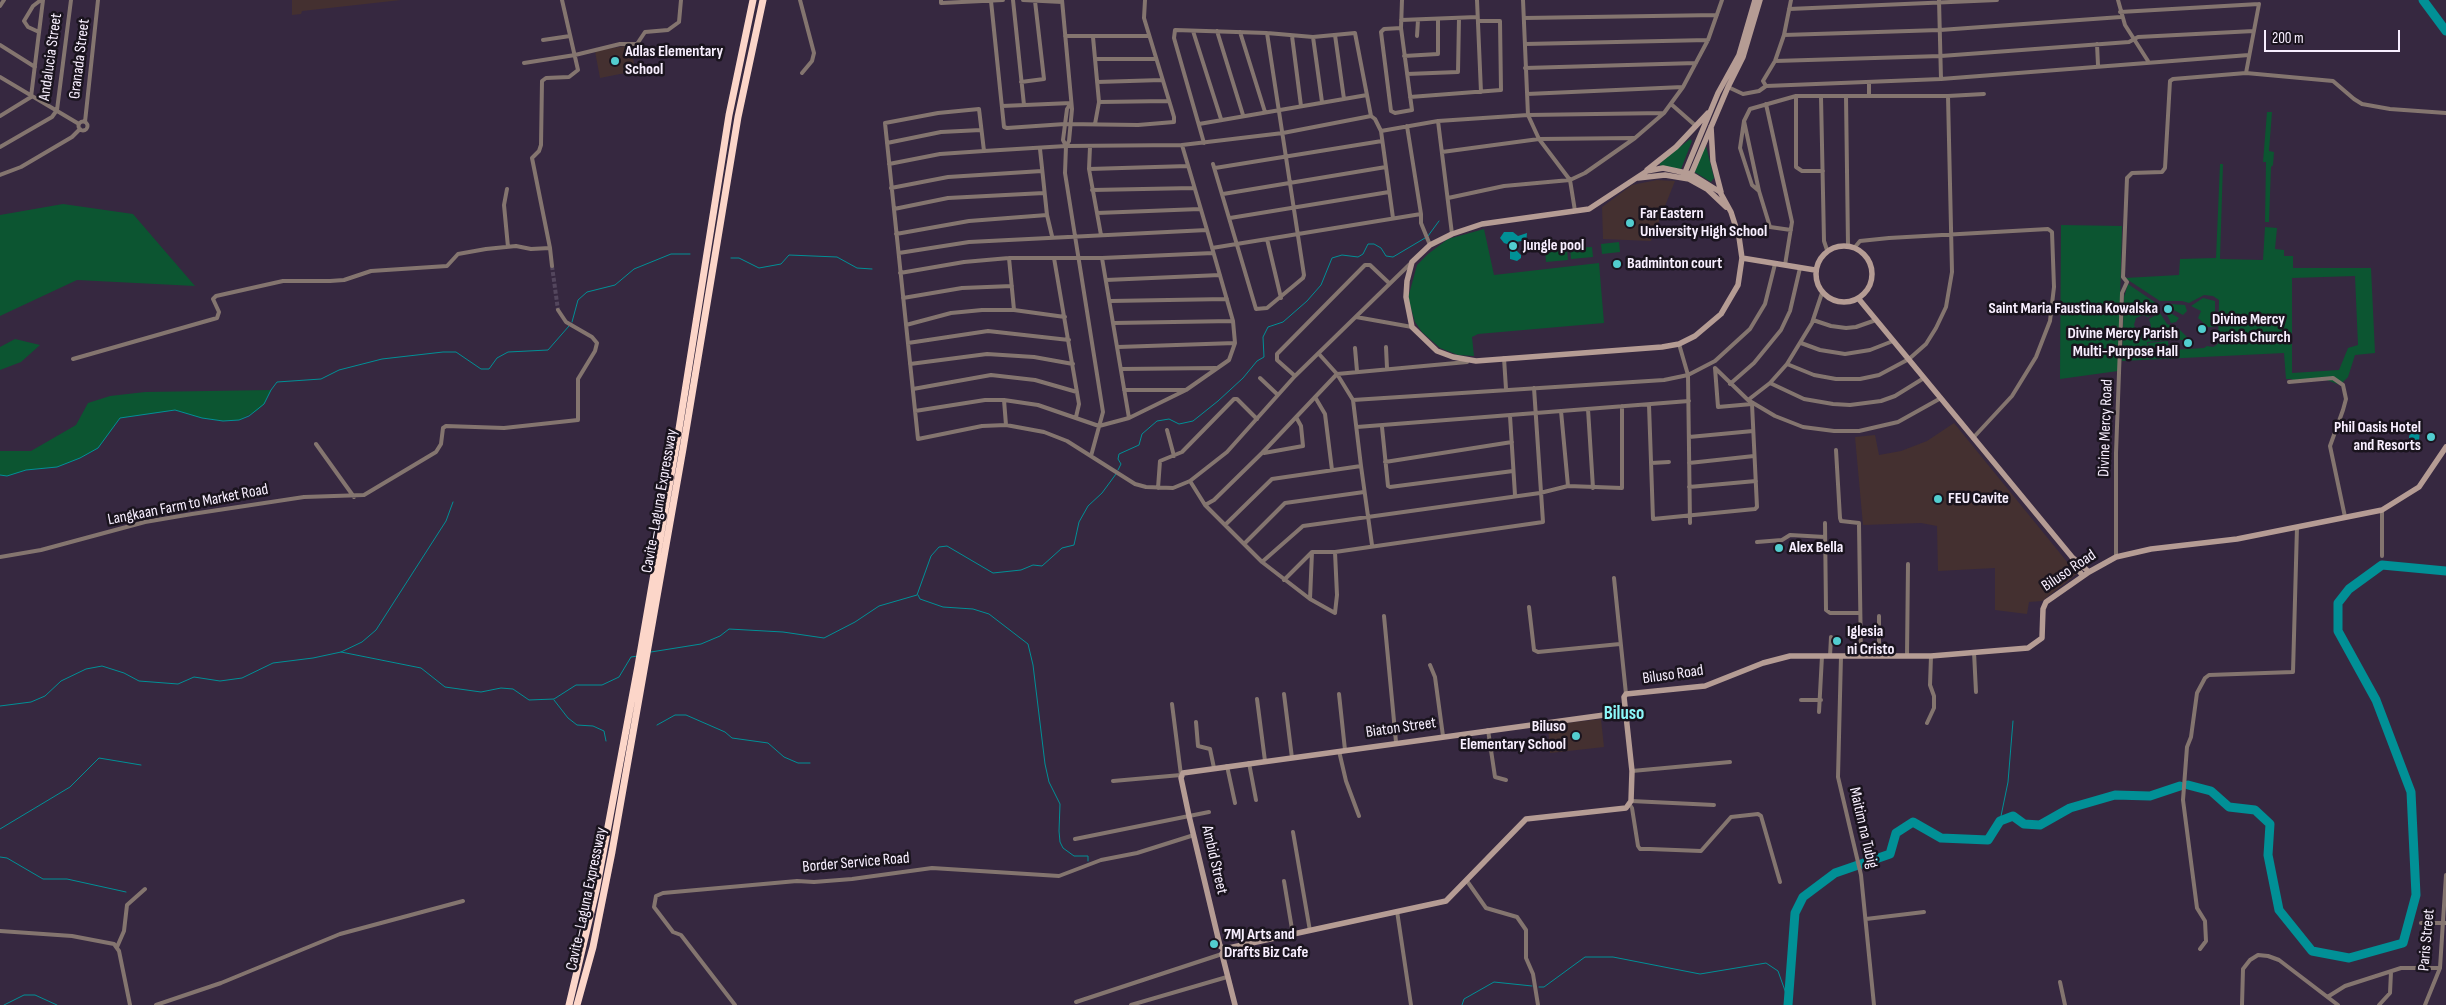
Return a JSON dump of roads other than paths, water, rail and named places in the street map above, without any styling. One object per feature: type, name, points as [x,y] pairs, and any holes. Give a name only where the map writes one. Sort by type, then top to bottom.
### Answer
[{"type":"highway","name":"Cavite–Laguna Expressway","points":[[682,436],[729,115],[753,0]]},
{"type":"highway","name":"Cavite–Laguna Expressway","points":[[577,1005],[607,876],[679,448],[738,117],[763,0]]},
{"type":"highway","name":"Cavite–Laguna Expressway","points":[[569,1005],[596,891],[642,665]]},
{"type":"street","points":[[0,6],[4,0]]},
{"type":"street","points":[[39,32],[28,27],[24,21],[33,6],[42,0]]},
{"type":"street","points":[[32,97],[42,0]]},
{"type":"street","name":"Andalucia Street","points":[[0,147],[52,117],[57,110],[71,0]]},
{"type":"street","name":"Granada Street","points":[[85,122],[98,0]]},
{"type":"street","points":[[552,266],[532,160],[539,151],[540,145],[541,84],[546,78],[569,77],[576,73],[578,67],[562,0]]},
{"type":"street","points":[[524,64],[575,55],[620,44],[637,44],[647,31],[672,28],[679,22],[681,0]]},
{"type":"street","points":[[800,0],[814,53],[812,61],[802,73]]},
{"type":"street","points":[[941,0],[941,3],[1003,0]]},
{"type":"street","points":[[1013,0],[1024,105]]},
{"type":"street","points":[[1023,0],[1062,1],[1071,103],[1065,173],[1103,412],[1091,456]]},
{"type":"street","points":[[991,1],[1004,127],[1007,128],[1068,124],[1171,124],[1174,122],[1148,36],[1144,18],[1145,0]]},
{"type":"street","points":[[1401,28],[1384,29],[1380,32],[1393,113],[1410,112],[1410,97],[1401,28],[1402,0]]},
{"type":"street","points":[[1477,0],[1481,92]]},
{"type":"street","points":[[1523,0],[1528,115],[1539,139],[1570,180],[1575,211]]},
{"type":"street","points":[[1448,198],[1504,186],[1570,180],[1585,173],[1635,138],[1664,113],[1682,87],[1708,40],[1722,0]]},
{"type":"street","points":[[1687,175],[1711,110],[1739,55],[1755,0]]},
{"type":"street","points":[[1687,175],[1751,37],[1760,0]]},
{"type":"street","points":[[1766,86],[1764,81],[1775,61],[1784,35],[1791,0]]},
{"type":"street","points":[[1789,9],[1997,0]]},
{"type":"street","points":[[2118,0],[2121,15],[2133,40],[2148,61]]},
{"type":"street","points":[[2255,0],[2259,4]]},
{"type":"street","points":[[1021,82],[1044,79],[1035,1]]},
{"type":"street","points":[[1939,2],[1941,79]]},
{"type":"street","points":[[1784,35],[1940,30],[2259,4]]},
{"type":"street","points":[[2246,73],[2259,4]]},
{"type":"street","points":[[1524,18],[1717,15]]},
{"type":"street","points":[[1401,20],[1459,18],[1500,20],[1501,90],[1410,97]]},
{"type":"street","points":[[1407,74],[1458,72],[1459,18]]},
{"type":"street","points":[[1404,56],[1438,54],[1438,19]]},
{"type":"street","points":[[1417,36],[1418,20]]},
{"type":"street","points":[[1204,143],[1173,33],[1175,30],[1267,33],[1313,37],[1352,33],[1357,35],[1371,116],[1375,119],[1381,131],[1393,218]]},
{"type":"street","points":[[1193,31],[1221,119]]},
{"type":"street","points":[[1217,31],[1243,115]]},
{"type":"street","points":[[1775,61],[1941,56],[2129,42],[2138,37],[2254,31]]},
{"type":"street","points":[[1240,32],[1265,112]]},
{"type":"street","points":[[1267,33],[1280,109],[1286,156],[1290,183],[1293,208],[1304,274],[1303,278],[1281,298],[1267,308],[1256,309],[1214,166],[1286,156],[1382,141]]},
{"type":"street","points":[[1335,35],[1344,98]]},
{"type":"street","points":[[543,40],[570,36]]},
{"type":"street","points":[[1065,36],[1148,36]]},
{"type":"street","points":[[1292,36],[1301,106]]},
{"type":"street","points":[[1093,37],[1099,102],[1095,124]]},
{"type":"street","points":[[1313,37],[1322,102]]},
{"type":"street","points":[[1525,44],[1708,40]]},
{"type":"street","points":[[2096,44],[2098,66]]},
{"type":"street","points":[[0,45],[35,66]]},
{"type":"street","points":[[1728,87],[1743,94],[1759,92],[1766,86],[1941,79],[2148,61],[2249,55]]},
{"type":"street","points":[[1095,59],[1155,59]]},
{"type":"street","points":[[1525,68],[1696,63]]},
{"type":"street","name":"Divine Mercy Road","points":[[2116,558],[2116,453],[2122,293],[2127,282],[2123,277],[2126,197],[2129,175],[2162,172],[2165,168],[2170,81],[2174,79],[2246,73],[2333,81],[2362,104],[2390,109],[2446,113]]},
{"type":"street","points":[[0,77],[57,110],[79,126],[84,130],[87,128],[85,122],[79,126],[72,137],[21,167],[0,175]]},
{"type":"street","points":[[1097,82],[1162,80]]},
{"type":"street","points":[[1869,82],[1869,96]]},
{"type":"street","points":[[1526,94],[1682,87]]},
{"type":"street","points":[[1759,191],[1752,185],[1740,148],[1744,121],[1750,109],[1796,96],[1948,96],[1984,94]]},
{"type":"street","points":[[1199,124],[1367,95]]},
{"type":"street","points":[[1796,96],[1796,168],[1802,171],[1823,171]]},
{"type":"street","points":[[1846,96],[1851,246]]},
{"type":"street","points":[[1788,364],[1814,375],[1836,379],[1860,379],[1879,374],[1909,359],[1926,344],[1946,307],[1952,272],[1948,96]]},
{"type":"street","points":[[0,116],[32,97]]},
{"type":"street","points":[[1821,97],[1824,241],[1827,250]]},
{"type":"street","points":[[1099,102],[1168,101]]},
{"type":"street","points":[[1002,106],[1071,103]]},
{"type":"street","points":[[1671,104],[1696,126]]},
{"type":"street","points":[[1766,104],[1792,222],[1785,265]]},
{"type":"street","points":[[0,109],[6,113]]},
{"type":"street","points":[[984,151],[979,109],[938,113],[884,123],[918,439],[982,426],[1006,425],[1050,434],[1091,456],[1135,484],[1158,488],[1173,488],[1190,481],[1227,452],[1295,376],[1412,262],[1429,243],[1482,224],[1589,209],[1646,171],[1676,147],[1711,110]]},
{"type":"street","points":[[1381,131],[1438,121],[1528,115],[1664,113]]},
{"type":"street","points":[[889,164],[940,154],[984,151],[1066,146],[1182,145],[1204,143],[1283,133],[1371,116]]},
{"type":"street","points":[[1438,121],[1452,234]]},
{"type":"street","points":[[1744,121],[1767,224],[1770,227],[1790,230]]},
{"type":"street","points":[[1205,505],[1214,500],[1262,453],[1337,374],[1387,368],[1679,344],[1702,332],[1720,314],[1738,286],[1742,258],[1739,237],[1731,212],[1722,194],[1713,161],[1710,125]]},
{"type":"street","points":[[1407,126],[1421,223],[1429,243]]},
{"type":"street","points":[[887,143],[941,132],[981,130]]},
{"type":"street","points":[[1442,152],[1539,139],[1635,138]]},
{"type":"street","points":[[915,411],[986,400],[1004,400],[1038,405],[1099,426],[1130,418],[1186,390],[1229,360],[1235,343],[1233,320],[1182,145]]},
{"type":"street","points":[[1090,147],[1089,169],[1101,235]]},
{"type":"street","points":[[1040,149],[1047,215],[1052,236]]},
{"type":"street","points":[[1089,169],[1188,166]]},
{"type":"street","points":[[1223,194],[1386,167]]},
{"type":"street","points":[[1646,171],[1662,168],[1687,175],[1722,194]]},
{"type":"street","points":[[892,188],[948,177],[1042,171]]},
{"type":"street","points":[[1636,178],[1687,175],[1707,189],[1731,212]]},
{"type":"street","points":[[1092,190],[1194,188]]},
{"type":"street","points":[[507,189],[504,205],[508,247]]},
{"type":"street","points":[[1230,218],[1389,192]]},
{"type":"street","points":[[894,209],[948,198],[1044,193]]},
{"type":"street","points":[[1097,213],[1200,209]]},
{"type":"street","points":[[1212,248],[1421,214]]},
{"type":"street","points":[[896,234],[969,220],[1047,215]]},
{"type":"street","points":[[1851,246],[1868,259],[1872,267],[1870,285],[1858,298],[1851,301],[1836,301],[1822,293],[1816,282],[1815,270],[1819,259],[1827,250],[1841,245],[1851,246],[1860,242],[1889,238],[1950,234],[2048,229],[2052,232],[2054,287],[2050,321],[2036,357],[2012,396],[1973,438]]},
{"type":"street","points":[[898,253],[969,242],[1052,236],[1207,230]]},
{"type":"street","points":[[1267,239],[1281,298]]},
{"type":"street","points":[[73,359],[217,318],[219,312],[213,300],[216,296],[283,281],[344,280],[371,271],[447,266],[458,254],[508,247],[550,248]]},
{"type":"street","points":[[900,273],[964,262],[1010,258],[1102,258],[1213,253]]},
{"type":"street","points":[[1010,258],[1014,310]]},
{"type":"street","points":[[1054,258],[1079,404],[1076,417]]},
{"type":"street","points":[[1102,258],[1130,418]]},
{"type":"street","points":[[1742,258],[1815,270]]},
{"type":"street","points":[[1412,262],[1406,297],[1412,327]]},
{"type":"street","points":[[1353,400],[1664,380],[1688,375],[1715,361],[1750,329],[1765,304],[1775,264]]},
{"type":"street","points":[[1295,376],[1278,360],[1277,354],[1365,265],[1370,265],[1389,283]]},
{"type":"street","points":[[1730,384],[1754,364],[1781,330],[1790,311],[1800,268]]},
{"type":"street","points":[[1106,280],[1220,275]]},
{"type":"street","points":[[903,298],[962,288],[1012,286]]},
{"type":"street","points":[[1748,400],[1770,383],[1788,364],[1802,343],[1813,320],[1822,293]]},
{"type":"street","points":[[1858,298],[2072,557],[2089,572]]},
{"type":"street","points":[[1110,301],[1227,299]]},
{"type":"street","points":[[316,444],[354,497],[364,495],[436,452],[440,447],[442,430],[445,427],[504,428],[578,420],[578,379],[596,351],[597,343],[592,337],[566,322],[558,310]]},
{"type":"street","points":[[906,325],[951,313],[1014,310],[1065,317]]},
{"type":"street","points":[[1356,317],[1412,327],[1437,351],[1453,357],[1476,361]]},
{"type":"street","points":[[1114,323],[1233,320]]},
{"type":"street","points":[[1813,320],[1831,326],[1846,328],[1856,327],[1876,320]]},
{"type":"street","points":[[908,344],[988,331],[1069,340]]},
{"type":"street","points":[[1802,343],[1820,350],[1845,354],[1870,350],[1893,341]]},
{"type":"street","points":[[1118,348],[1235,343]]},
{"type":"street","points":[[1679,344],[1688,375],[1690,523]]},
{"type":"street","points":[[1386,347],[1387,368]]},
{"type":"street","points":[[1355,348],[1357,371]]},
{"type":"street","points":[[910,364],[987,354],[1034,357],[1073,364]]},
{"type":"street","points":[[1319,354],[1337,374],[1353,400],[1372,544]]},
{"type":"street","points":[[1504,358],[1506,389]]},
{"type":"street","points":[[1715,361],[1718,408],[1752,404]]},
{"type":"street","points":[[1121,369],[1217,368]]},
{"type":"street","points":[[1715,368],[1752,404],[1803,427],[1834,431],[1859,431],[1898,422],[1941,398]]},
{"type":"street","points":[[913,389],[991,375],[1036,380],[1077,392]]},
{"type":"street","points":[[1260,378],[1278,395]]},
{"type":"street","points":[[1770,383],[1804,399],[1833,404],[1850,404],[1881,401],[1895,396],[1924,378]]},
{"type":"street","points":[[2289,382],[2333,378],[2343,385],[2346,399],[2344,410],[2330,446],[2345,517]]},
{"type":"street","points":[[1284,580],[1312,552],[1335,552],[1372,544],[1542,523],[1544,521],[1540,492],[1534,388]]},
{"type":"street","points":[[1124,390],[1186,390]]},
{"type":"street","points":[[1315,397],[1325,414],[1332,470]]},
{"type":"street","points":[[1158,488],[1160,460],[1182,452],[1234,399],[1237,399],[1257,418]]},
{"type":"street","points":[[1004,400],[1006,425]]},
{"type":"street","points":[[1357,427],[1382,427],[1689,401]]},
{"type":"street","points":[[1649,405],[1653,519],[1755,509],[1756,481],[1752,404]]},
{"type":"street","points":[[1262,562],[1299,527],[1540,492],[1568,486],[1622,488],[1622,406]]},
{"type":"street","points":[[1588,409],[1593,488]]},
{"type":"street","points":[[1561,411],[1568,486]]},
{"type":"street","points":[[1510,416],[1515,495]]},
{"type":"street","points":[[1262,453],[1303,446],[1301,426],[1296,417]]},
{"type":"street","points":[[1382,427],[1385,462],[1390,487],[1513,471]]},
{"type":"street","points":[[1167,430],[1174,456]]},
{"type":"street","points":[[1689,437],[1753,431]]},
{"type":"street","points":[[1385,462],[1512,442]]},
{"type":"street","name":"Biluso Road","points":[[1626,694],[1705,686],[1775,659],[1792,656],[1931,656],[2020,650],[2034,646],[2042,638],[2043,609],[2046,602],[2089,572],[2116,558],[2151,549],[2238,539],[2382,510],[2420,487],[2446,447]]},
{"type":"street","points":[[1836,450],[1840,518],[1842,521],[1859,523],[1861,656]]},
{"type":"street","points":[[1689,463],[1754,456]]},
{"type":"street","points":[[1650,463],[1669,462]]},
{"type":"street","points":[[1225,525],[1272,479],[1361,466]]},
{"type":"street","points":[[1190,481],[1205,505],[1262,562],[1310,599],[1335,613],[1337,595],[1335,552]]},
{"type":"street","points":[[1689,488],[1756,481]]},
{"type":"street","points":[[1244,544],[1286,503],[1364,492]]},
{"type":"street","name":"Langkaan Farm to Market Road","points":[[0,557],[41,550],[145,522],[192,514],[304,497],[354,497]]},
{"type":"street","points":[[2382,510],[2382,556]]},
{"type":"street","points":[[1826,523],[1826,610],[1830,613],[1859,613]]},
{"type":"street","points":[[2200,949],[2206,941],[2205,921],[2197,908],[2183,800],[2187,748],[2191,737],[2197,693],[2205,678],[2209,675],[2293,672],[2297,527]]},
{"type":"street","points":[[1757,542],[1782,540],[1790,536],[1825,537]]},
{"type":"street","points":[[1310,599],[1312,552]]},
{"type":"street","points":[[2072,557],[2083,576]]},
{"type":"street","points":[[1907,656],[1908,564]]},
{"type":"street","points":[[1614,578],[1632,771],[1631,803],[1640,849],[1701,851],[1731,817],[1758,814],[1761,816],[1780,882]]},
{"type":"street","points":[[1529,607],[1534,650],[1538,652],[1620,644]]},
{"type":"street","points":[[1384,616],[1396,742]]},
{"type":"street","points":[[1878,616],[1879,656]]},
{"type":"street","points":[[1830,656],[1831,636]]},
{"type":"street","points":[[1974,652],[1976,692]]},
{"type":"street","points":[[1819,712],[1822,656]]},
{"type":"street","name":"Maitim na Tubig","points":[[1841,656],[1838,777],[1859,869],[1874,1005]]},
{"type":"street","points":[[1927,723],[1934,708],[1934,696],[1930,684],[1931,656]]},
{"type":"street","points":[[1430,665],[1435,677],[1444,736]]},
{"type":"street","points":[[1284,694],[1292,758]]},
{"type":"street","points":[[1339,694],[1342,750],[1346,780],[1359,816]]},
{"type":"street","points":[[1257,699],[1266,761]]},
{"type":"street","points":[[1801,700],[1821,700]]},
{"type":"street","points":[[1113,781],[1181,775],[1172,704]]},
{"type":"street","name":"Biaton Street","points":[[1181,775],[1186,771],[1626,712]]},
{"type":"street","points":[[1196,722],[1198,746],[1210,748],[1214,768]]},
{"type":"street","points":[[1488,730],[1495,777],[1506,780]]},
{"type":"street","points":[[1632,771],[1730,762]]},
{"type":"street","points":[[1249,763],[1256,800]]},
{"type":"street","points":[[1227,766],[1234,803]]},
{"type":"street","name":"Ambid Street","points":[[1181,775],[1189,816],[1235,1005]]},
{"type":"street","points":[[1076,1002],[1223,952],[1446,901],[1521,822],[1530,817],[1617,809],[1631,803],[1714,805]]},
{"type":"street","points":[[1074,839],[1209,812]]},
{"type":"street","points":[[1293,832],[1310,931]]},
{"type":"street","name":"Border Service Road","points":[[736,1005],[681,935],[673,932],[654,907],[653,901],[656,896],[663,893],[797,881],[814,882],[852,879],[932,868],[1059,876],[1101,860],[1137,853],[1194,835]]},
{"type":"street","name":"Paris Street","points":[[2425,1005],[2440,968],[2446,875]]},
{"type":"street","points":[[1284,881],[1293,935]]},
{"type":"street","points":[[1467,881],[1486,908],[1517,917],[1526,930],[1526,958],[1533,974],[1538,1005]]},
{"type":"street","points":[[130,1005],[117,947],[124,932],[127,905],[145,889]]},
{"type":"street","points":[[156,1005],[221,983],[340,934],[463,900]]},
{"type":"street","points":[[1397,911],[1411,1005]]},
{"type":"street","points":[[1866,919],[1924,912]]},
{"type":"street","points":[[2420,923],[2444,923]]},
{"type":"street","points":[[0,931],[72,936],[114,944],[117,947]]},
{"type":"street","points":[[2242,1005],[2243,969],[2250,960],[2258,955],[2279,960],[2329,996],[2338,1005]]},
{"type":"street","points":[[2329,996],[2345,986],[2409,967],[2440,968]]},
{"type":"street","points":[[2379,1005],[2390,993],[2391,972]]},
{"type":"street","points":[[1131,1005],[1227,977]]},
{"type":"street","points":[[2060,982],[2065,1005]]},
{"type":"waterway","points":[[2423,0],[2446,31]]},
{"type":"waterway","points":[[1428,236],[1439,221]]},
{"type":"waterway","points":[[1118,470],[1121,464],[1118,459],[1119,454],[1139,445],[1142,434],[1157,421],[1169,419],[1179,424],[1193,421],[1243,378],[1257,361],[1264,357],[1263,337],[1268,327],[1283,322],[1307,301],[1321,285],[1332,258],[1342,255],[1358,257],[1363,254],[1368,244],[1374,244],[1381,248],[1386,256],[1393,257],[1425,238]]},
{"type":"waterway","points":[[572,322],[578,300],[587,292],[615,285],[634,269],[671,254],[690,254]]},
{"type":"waterway","points":[[731,258],[739,258],[759,268],[781,264],[789,255],[837,257],[857,268],[872,269]]},
{"type":"waterway","points":[[0,475],[7,476],[26,470],[57,467],[80,458],[98,448],[120,418],[175,410],[202,418],[223,421],[239,420],[249,416],[264,404],[277,382],[321,379],[339,370],[382,359],[456,352],[481,369],[489,369],[497,358],[508,352],[548,350],[569,326]]},
{"type":"waterway","points":[[651,652],[701,644],[720,636],[729,629],[783,632],[824,638],[855,622],[879,606],[917,595],[931,556],[939,547],[947,546],[993,573],[1021,570],[1033,565],[1042,566],[1062,548],[1074,545],[1079,522],[1088,506],[1102,493],[1116,474]]},
{"type":"waterway","points":[[0,706],[31,702],[45,696],[61,681],[86,669],[102,666],[124,673],[139,681],[178,684],[194,677],[220,681],[242,678],[273,663],[341,652],[362,642],[376,630],[446,521],[453,502]]},
{"type":"waterway","points":[[2188,785],[2211,791],[2229,807],[2255,810],[2270,824],[2268,855],[2279,910],[2312,951],[2349,958],[2403,943],[2416,895],[2411,792],[2376,700],[2338,631],[2338,603],[2349,589],[2382,565],[2446,571]]},
{"type":"waterway","points":[[918,595],[920,599],[943,607],[973,609],[989,614],[1028,644],[1033,665],[1045,764],[1049,782],[1060,804],[1060,842],[1063,848],[1074,856],[1088,856],[1088,861]]},
{"type":"waterway","points":[[341,652],[421,668],[445,687],[481,692],[501,688],[513,689],[529,700],[554,699],[576,685],[602,685],[619,677],[631,657],[638,656]]},
{"type":"waterway","points":[[554,700],[568,718],[577,725],[593,726],[604,731],[606,741]]},
{"type":"waterway","points":[[657,725],[675,715],[686,715],[725,732],[732,738],[768,743],[784,757],[798,763],[810,763]]},
{"type":"waterway","points":[[2000,821],[2008,782],[2013,721]]},
{"type":"waterway","points":[[0,829],[70,787],[99,758],[141,765]]},
{"type":"waterway","points":[[1788,1005],[1795,913],[1803,897],[1835,873],[1890,854],[1896,833],[1913,822],[1941,838],[1988,840],[2000,821],[2013,816],[2024,824],[2040,825],[2070,808],[2115,795],[2150,796],[2180,786]]},
{"type":"waterway","points":[[0,857],[7,858],[43,879],[67,879],[126,892]]},
{"type":"waterway","points":[[1539,987],[1544,987],[1585,957],[1613,957],[1700,974],[1766,963],[1778,971],[1788,999]]},
{"type":"waterway","points":[[1462,1005],[1464,999],[1494,982],[1532,986]]},
{"type":"waterway","points":[[4,1005],[24,995],[35,995],[57,1005]]},
{"type":"tunnel","points":[[552,266],[558,310]]},
{"type":"place","name":"Adlas Elementary School","points":[[615,61]]},
{"type":"place","name":"Far Eastern University High School","points":[[1630,223]]},
{"type":"place","name":"Jungle pool","points":[[1513,246]]},
{"type":"place","name":"Badminton court","points":[[1617,264]]},
{"type":"place","name":"Saint Maria Faustina Kowalska","points":[[2168,309]]},
{"type":"place","name":"Divine Mercy Parish Church","points":[[2202,329]]},
{"type":"place","name":"Divine Mercy Parish Multi-Purpose Hall","points":[[2188,343]]},
{"type":"place","name":"Phil Oasis Hotel and Resorts","points":[[2431,437]]},
{"type":"place","name":"FEU Cavite","points":[[1938,499]]},
{"type":"place","name":"Alex Bella","points":[[1779,548]]},
{"type":"place","name":"Iglesia ni Cristo","points":[[1837,641]]},
{"type":"place","name":"Biluso Elementary School","points":[[1576,736]]},
{"type":"place","name":"7MJ Arts and Drafts Biz Cafe","points":[[1214,944]]},
{"type":"district","name":"Biluso","points":[[1624,714]]}]
